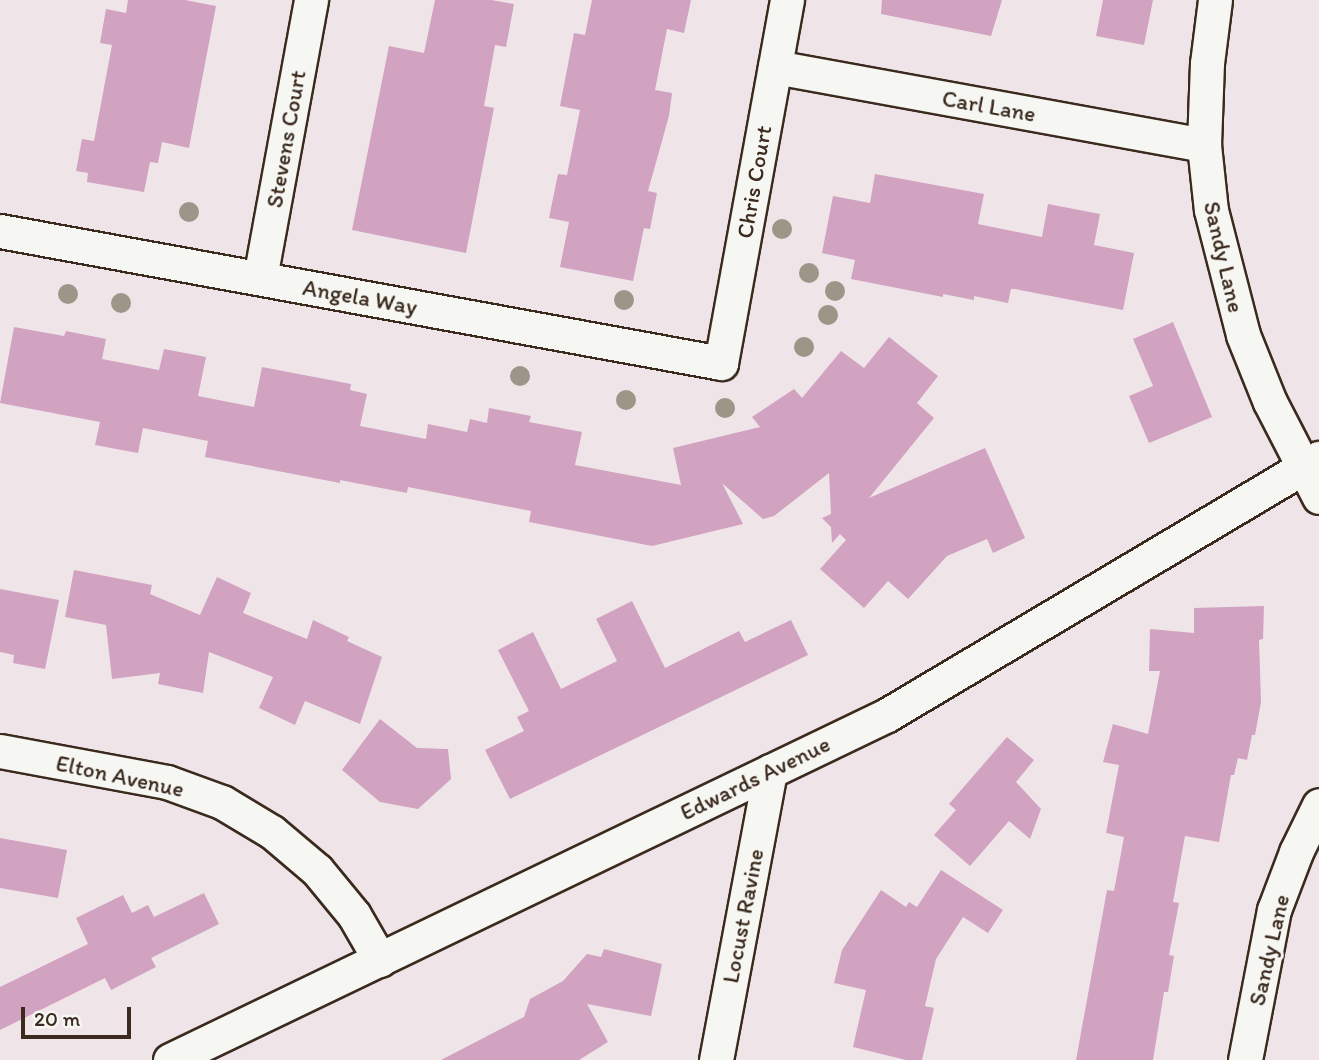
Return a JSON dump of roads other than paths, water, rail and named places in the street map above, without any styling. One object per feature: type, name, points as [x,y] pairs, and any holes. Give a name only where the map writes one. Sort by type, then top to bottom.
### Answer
[{"type":"street","name":"Stevens Court","points":[[260,278],[311,0]]},
{"type":"street","name":"Chris Court","points":[[721,363],[788,0]]},
{"type":"street","name":"Sandy Lane","points":[[1215,0],[1207,63],[1204,145],[1211,210],[1243,335],[1270,402],[1311,463],[1319,497]]},
{"type":"street","name":"Carl Lane","points":[[775,67],[1204,145]]},
{"type":"street","name":"Angela Way","points":[[0,231],[721,363]]},
{"type":"street","name":"Edwards Avenue","points":[[170,1060],[887,715],[1311,463]]},
{"type":"street","name":"Elton Avenue","points":[[0,751],[167,782],[222,802],[272,832],[317,870],[354,915],[380,960]]},
{"type":"street","name":"Locust Ravine","points":[[716,1060],[770,771]]},
{"type":"street","name":"Sandy Lane","points":[[1245,1060],[1274,910],[1296,852],[1319,805]]}]
